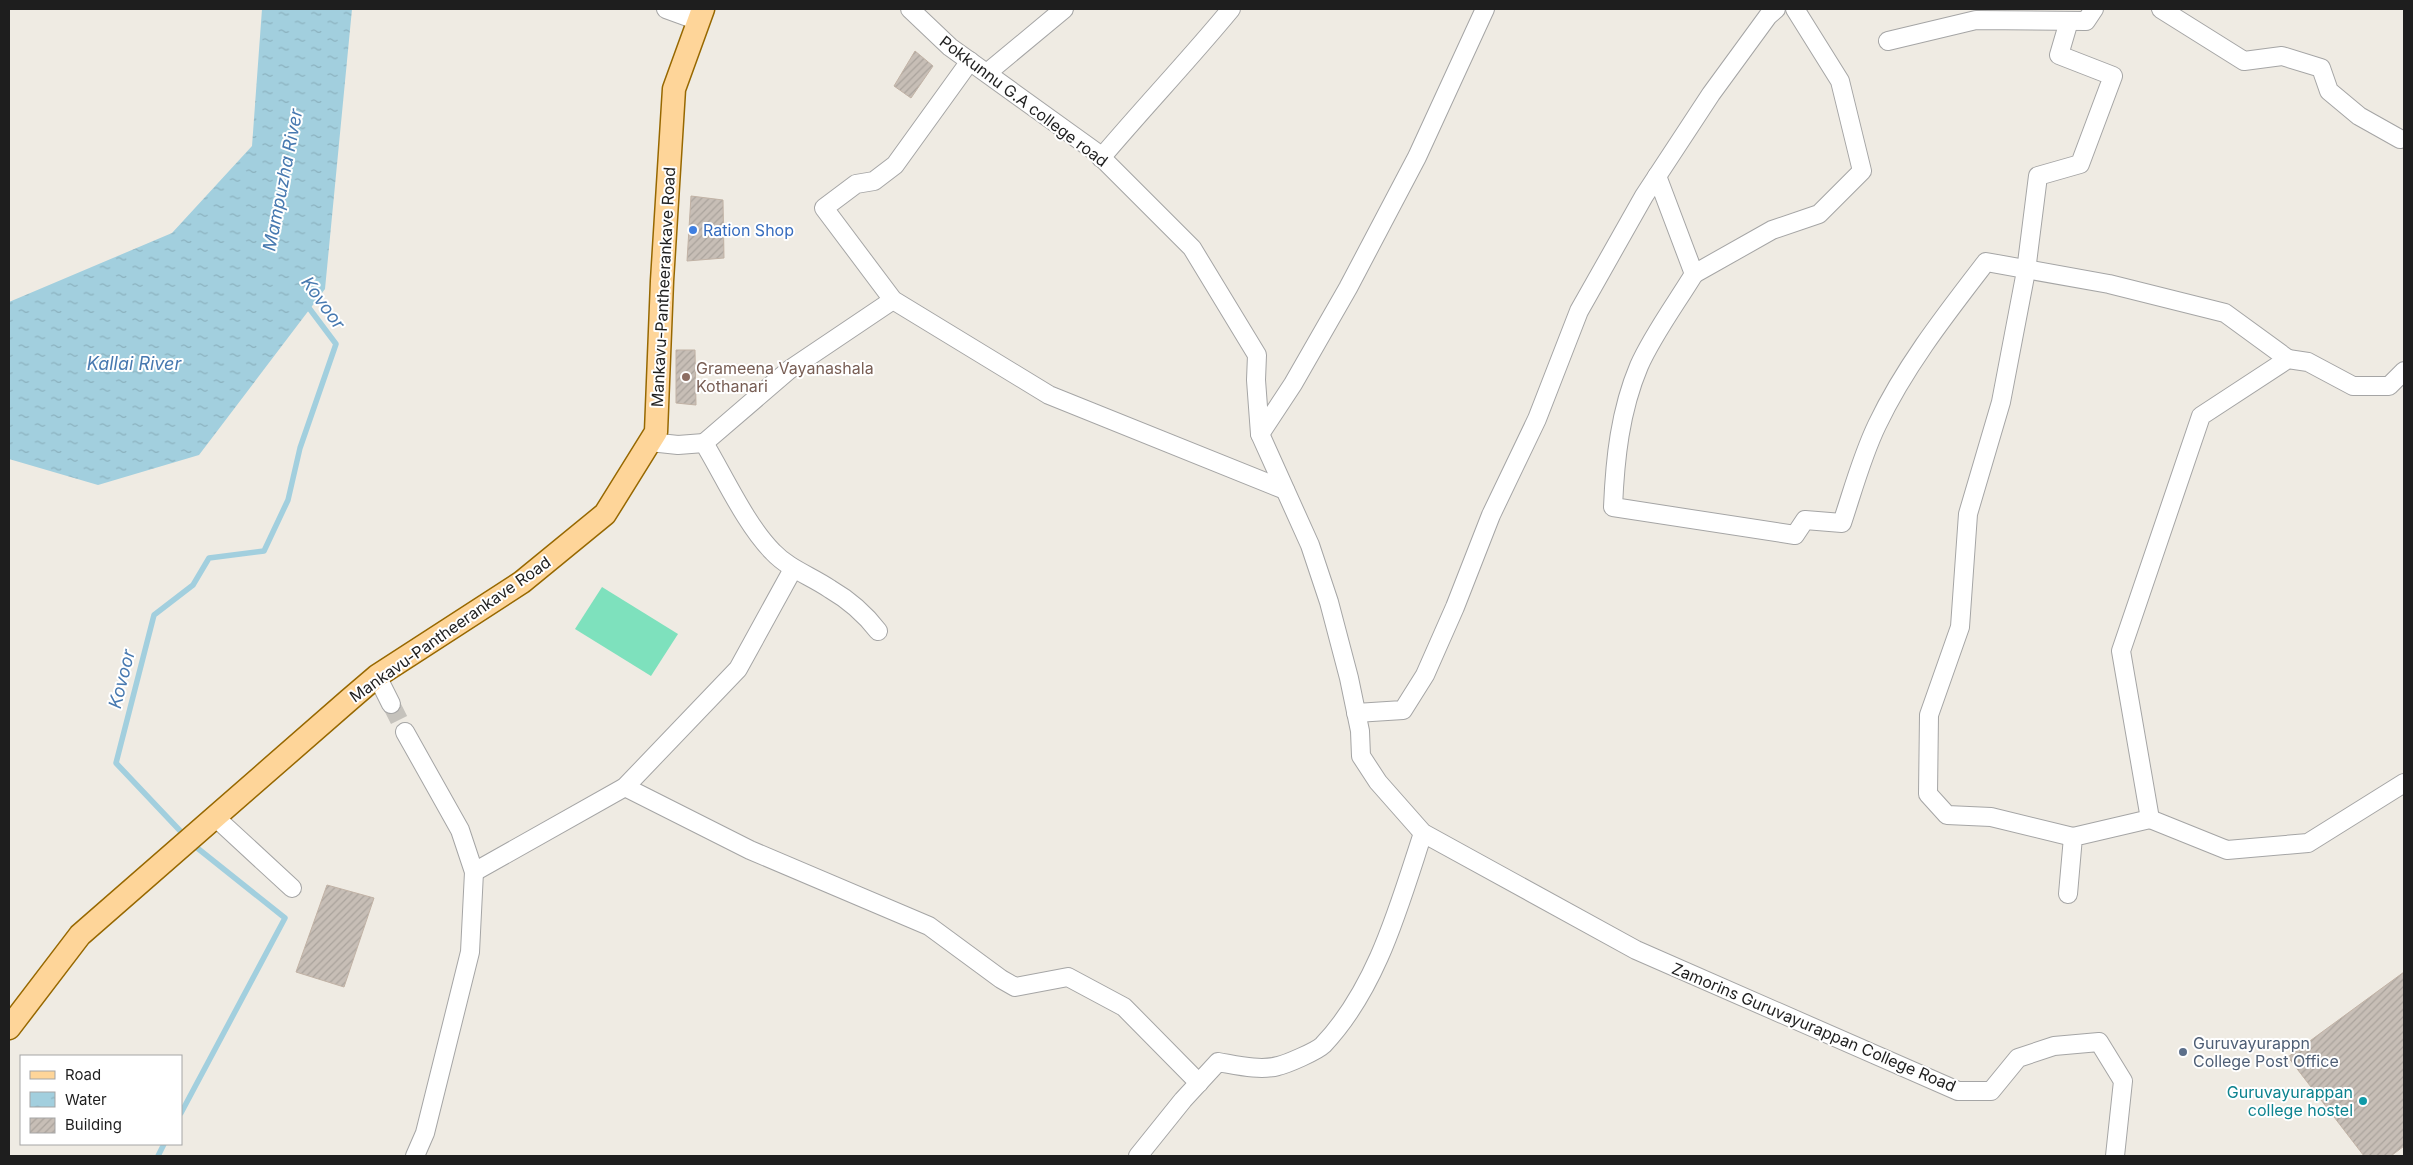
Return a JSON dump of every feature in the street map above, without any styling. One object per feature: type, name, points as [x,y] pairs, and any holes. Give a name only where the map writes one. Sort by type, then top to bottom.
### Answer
[{"type":"main road","name":"Mankavu-Pantheerankave Road","points":[[9,1028],[80,935],[152,870],[377,676],[522,582],[606,514],[656,432],[662,280],[674,90],[701,15]]},
{"type":"street","points":[[666,9],[701,15]]},
{"type":"street","name":"Pokkunnu G.A college road","points":[[910,9],[950,47],[1101,158],[1192,248],[1257,355],[1256,380],[1260,434],[1310,545],[1329,602],[1360,731],[1361,756],[1378,782],[1423,833]]},
{"type":"street","points":[[987,74],[1064,9]]},
{"type":"street","points":[[1101,158],[1145,105],[1194,53],[1231,9]]},
{"type":"street","points":[[1260,434],[1293,384],[1348,288],[1417,157],[1485,9]]},
{"type":"street","points":[[1356,713],[1403,710],[1425,675],[1455,607],[1491,515],[1537,419],[1579,312],[1657,176],[1711,94],[1768,16],[1776,9]]},
{"type":"street","points":[[1794,9],[1840,81],[1862,171],[1819,214],[1772,230],[1694,274],[1640,364],[1628,397],[1616,457],[1613,508],[1795,535],[1805,520],[1842,523],[1876,426],[1900,380],[1936,327],[1986,262],[2110,284],[2225,313],[2288,359],[2308,362],[2353,386],[2389,386],[2404,371]]},
{"type":"street","points":[[1888,41],[1976,20],[2086,21],[2094,9]]},
{"type":"street","points":[[2161,9],[2244,61],[2282,56],[2321,68],[2329,91],[2360,116],[2403,140]]},
{"type":"street","points":[[2069,21],[2059,55],[2113,76],[2080,164],[2038,176],[2026,270],[2001,402],[1968,514],[1960,627],[1929,715],[1928,794],[1947,815],[1991,817],[2073,837],[2150,819],[2227,850],[2308,843],[2404,782]]},
{"type":"street","points":[[970,62],[895,165],[874,181],[856,184],[824,208],[893,300],[1049,395],[1285,490]]},
{"type":"street","points":[[1657,176],[1694,274]]},
{"type":"street","points":[[650,442],[678,444],[704,442],[789,370],[893,300]]},
{"type":"street","points":[[2150,819],[2121,651],[2200,416],[2288,359]]},
{"type":"street","points":[[704,442],[758,535],[773,553],[794,569],[830,589],[866,615],[878,631]]},
{"type":"street","points":[[474,872],[625,787],[738,669],[794,569]]},
{"type":"street","points":[[377,676],[391,704]]},
{"type":"street","points":[[404,732],[460,830],[474,872],[470,952],[430,1117],[416,1156]]},
{"type":"street","points":[[625,787],[750,850],[929,926],[1001,979],[1015,987],[1068,976],[1124,1007],[1198,1083]]},
{"type":"street","points":[[212,820],[292,888]]},
{"type":"street","points":[[1138,1156],[1198,1083],[1218,1062],[1248,1066],[1278,1066],[1321,1046],[1346,1015],[1369,977],[1389,932],[1423,833]]},
{"type":"street","name":"Zamorins Guruvayurappan College Road","points":[[1423,833],[1636,950],[1958,1091],[1991,1091],[2018,1058],[2054,1046],[2099,1042],[2123,1081],[2115,1156]]},
{"type":"street","points":[[2068,894],[2073,837]]},
{"type":"green space","points":[[602,587],[678,634],[651,676],[575,629]]},
{"type":"water","name":"Kallai River","points":[[262,9],[352,9],[325,289],[199,455],[98,485],[9,459],[9,302],[172,233],[252,146]]},
{"type":"building","points":[[915,51],[933,66],[911,98],[894,86]]},
{"type":"building","points":[[691,196],[723,200],[724,258],[687,261]]},
{"type":"building","name":"Grameena Vayanashala Kothanari","points":[[676,350],[695,350],[696,405],[676,403]]},
{"type":"building","points":[[327,885],[374,898],[344,987],[296,972]]},
{"type":"building","name":"Guruvayurappan college hostel","points":[[2404,972],[2404,1146],[2391,1156],[2364,1156],[2288,1057]]},
{"type":"waterway","name":"Kovoor","points":[[185,836],[116,763],[154,615],[193,585],[209,558],[264,551],[288,500],[300,448],[336,344],[306,304]]},
{"type":"waterway","name":"Kovoor","points":[[182,1111],[285,918],[191,843]]},
{"type":"waterway","name":"Kovoor","points":[[158,1156],[164,1145]]},
{"type":"tunnel","points":[[391,704],[405,732]]},
{"type":"place","name":"Ration Shop","points":[[693,230]]},
{"type":"place","name":"Grameena Vayanashala Kothanari","points":[[686,377]]},
{"type":"place","name":"Guruvayurappn College Post Office","points":[[2183,1052]]},
{"type":"place","name":"Guruvayurappan college hostel","points":[[2363,1101]]},
{"type":"water label","name":"Mampuzha River","points":[[283,180]]}]
